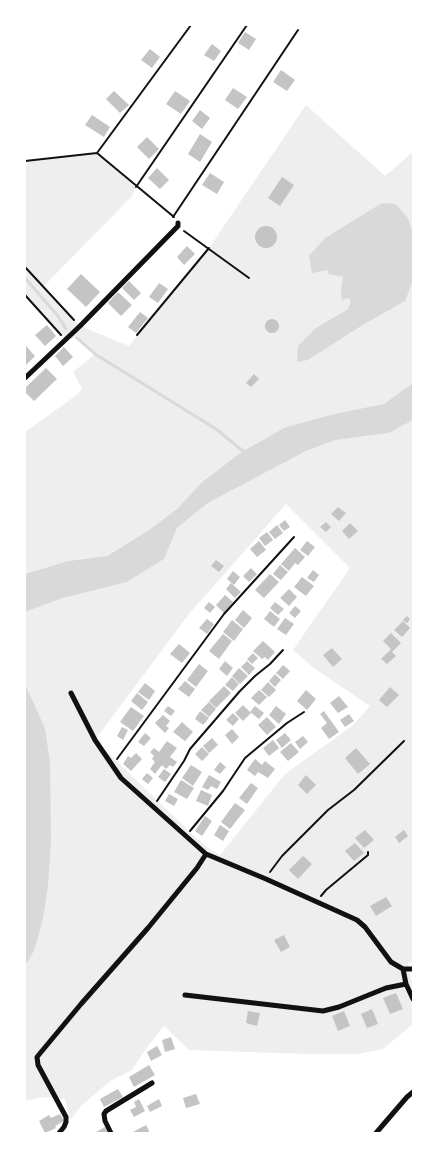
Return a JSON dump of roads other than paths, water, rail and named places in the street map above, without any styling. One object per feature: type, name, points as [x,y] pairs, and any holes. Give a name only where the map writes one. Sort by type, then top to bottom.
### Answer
[{"type":"street","points":[[25,378],[80,326],[178,224]]},
{"type":"street","points":[[71,692],[95,740],[121,778],[206,854],[357,920],[366,927],[391,962],[403,969],[413,969]]},
{"type":"street","points":[[59,1133],[64,1127],[66,1117],[38,1065],[37,1057],[148,928],[206,854]]},
{"type":"street","points":[[403,969],[406,984],[413,999]]},
{"type":"street","points":[[185,995],[323,1010],[386,988],[406,984]]},
{"type":"street","points":[[111,1133],[105,1121],[104,1114],[106,1111],[127,1100],[152,1083]]},
{"type":"street","points":[[376,1133],[413,1092]]},
{"type":"waterway","points":[[25,278],[58,316],[66,329]]},
{"type":"waterway","points":[[77,338],[95,354],[216,429],[243,451],[244,454]]}]
